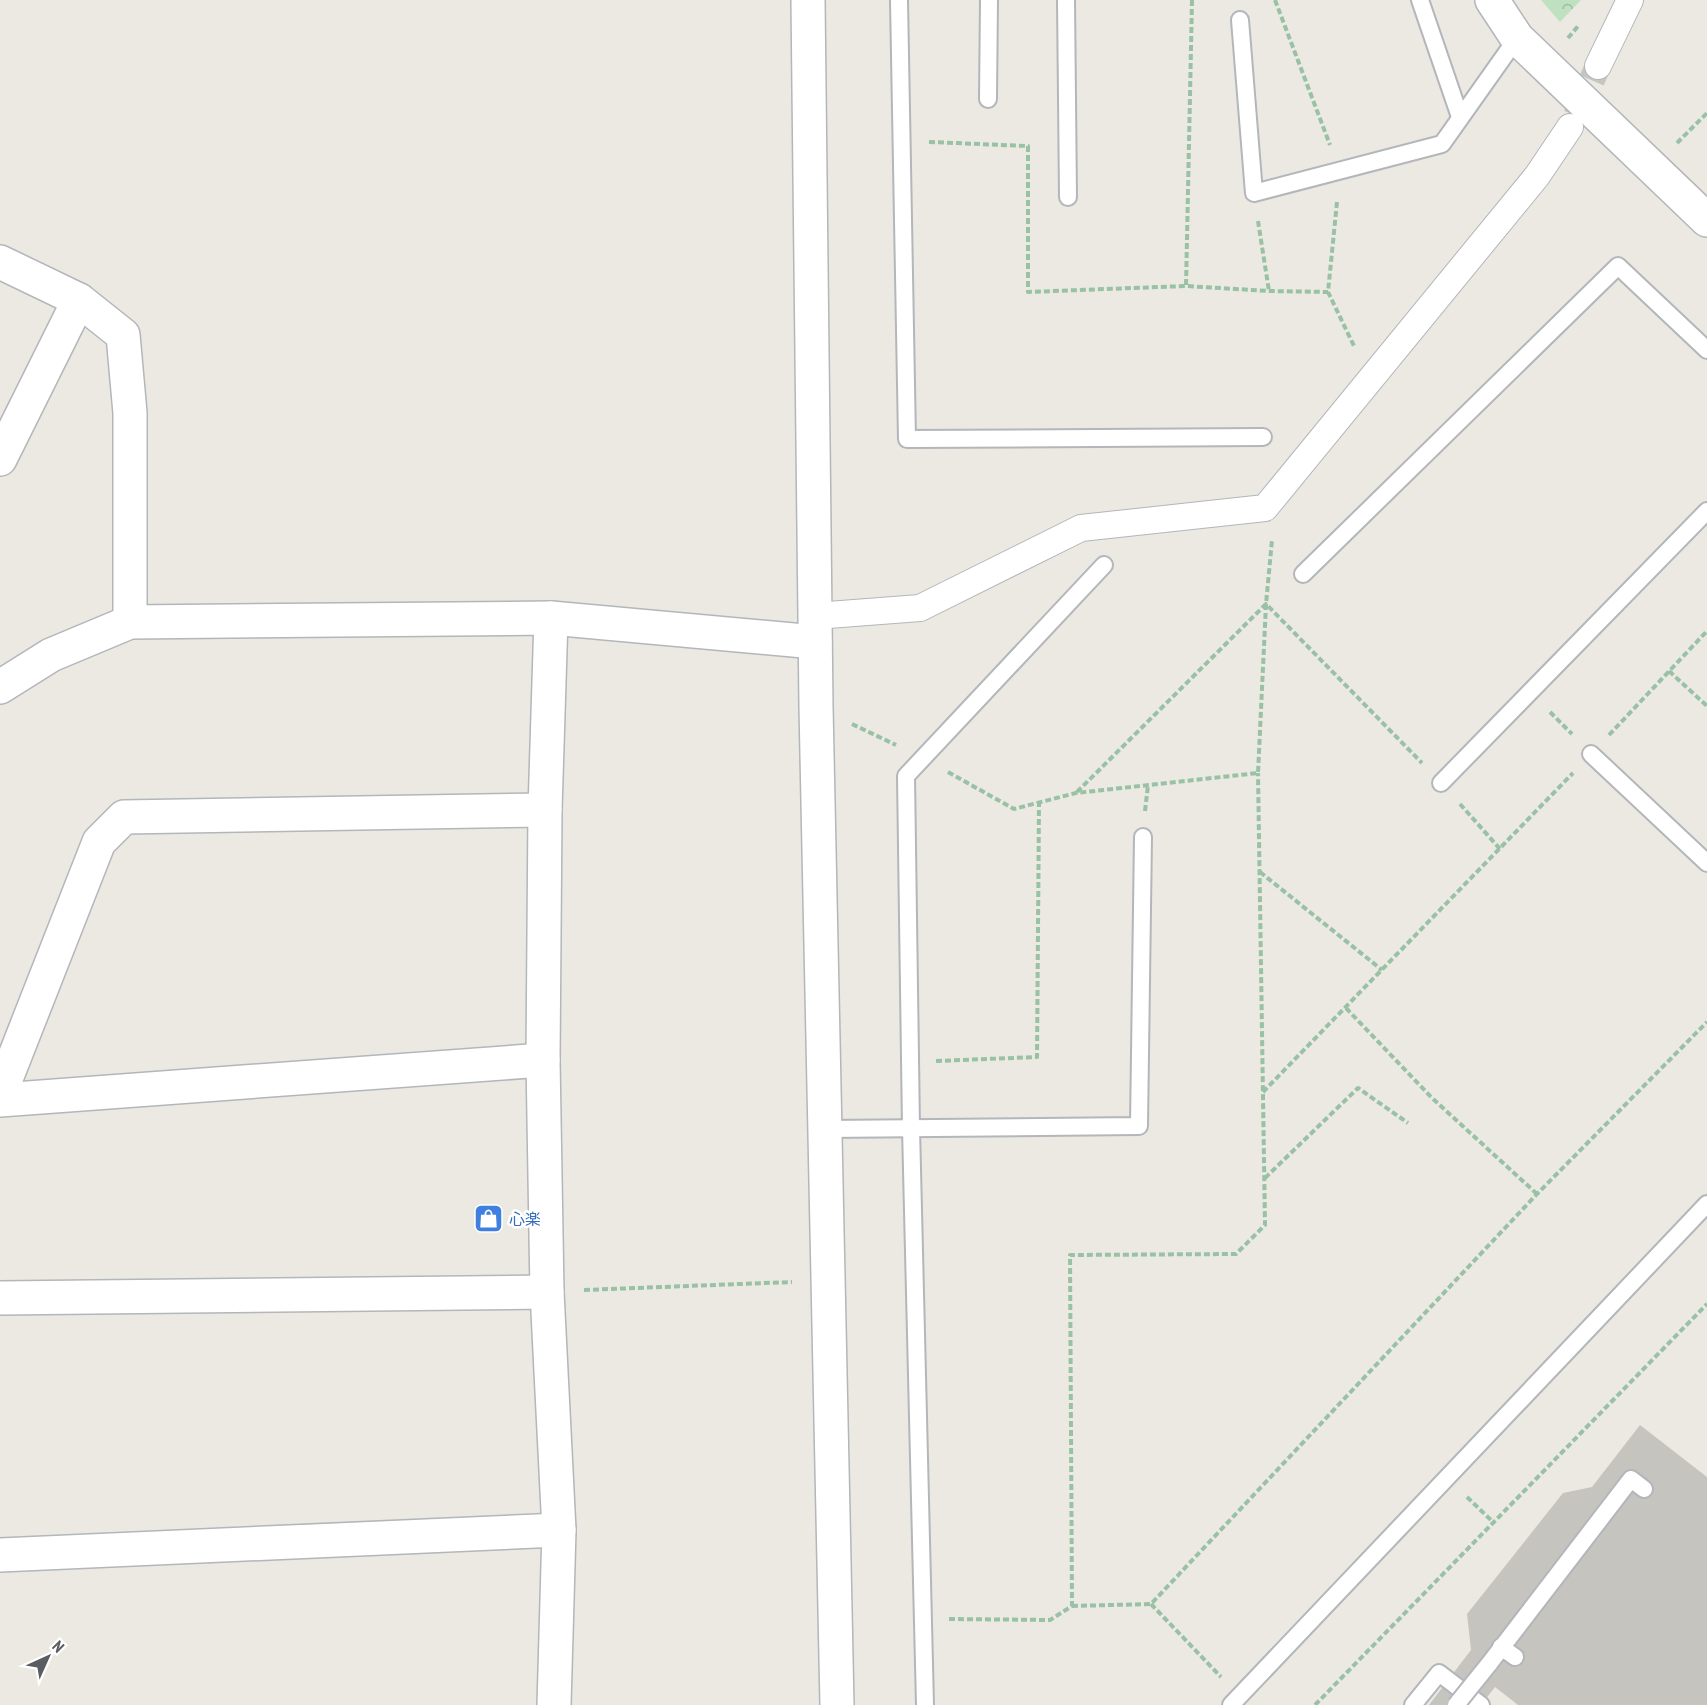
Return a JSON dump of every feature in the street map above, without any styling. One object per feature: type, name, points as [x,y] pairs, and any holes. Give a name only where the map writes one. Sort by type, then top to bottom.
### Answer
[{"type":"street","points":[[808,0],[816,706],[837,1705]]},
{"type":"street","points":[[1492,0],[1517,38],[1707,220]]},
{"type":"street","points":[[1598,66],[1630,0]]},
{"type":"street","points":[[0,687],[51,655],[130,622],[551,618],[815,629],[920,608],[1081,528],[1265,508],[1537,176],[1570,127]]},
{"type":"street","points":[[0,262],[79,300],[123,335],[130,413],[130,622]]},
{"type":"street","points":[[0,459],[79,300]]},
{"type":"street","points":[[551,618],[545,810],[543,1060],[547,1292],[559,1530],[554,1705]]},
{"type":"street","points":[[0,1094],[99,842],[124,817],[545,810]]},
{"type":"street","points":[[0,1100],[543,1060]]},
{"type":"street","points":[[0,1298],[547,1292]]},
{"type":"street","points":[[0,1555],[559,1530]]},
{"type":"lane","points":[[899,0],[907,439],[1263,437]]},
{"type":"lane","points":[[988,99],[989,0]]},
{"type":"lane","points":[[1066,0],[1068,197]]},
{"type":"lane","points":[[1420,0],[1460,117]]},
{"type":"lane","points":[[1240,20],[1254,193],[1442,144],[1517,38]]},
{"type":"lane","points":[[1303,574],[1618,266],[1707,350]]},
{"type":"lane","points":[[1442,783],[1707,511]]},
{"type":"lane","points":[[925,1705],[911,1128],[906,776],[1104,566]]},
{"type":"lane","points":[[1592,754],[1707,863]]},
{"type":"lane","points":[[825,1129],[1139,1126],[1143,837]]},
{"type":"lane","points":[[1235,1701],[1707,1204]]},
{"type":"lane","points":[[1456,1705],[1489,1664],[1508,1652],[1631,1479],[1644,1489]]},
{"type":"lane","points":[[1413,1705],[1439,1673],[1481,1705]]},
{"type":"path","points":[[1186,286],[1192,0]]},
{"type":"path","points":[[1544,65],[1580,25]]},
{"type":"path","points":[[901,141],[1028,146],[1028,292],[1186,286],[1328,292]]},
{"type":"path","points":[[1254,193],[1269,291]]},
{"type":"path","points":[[1072,1606],[1070,1255],[1236,1254],[1265,1225],[1258,773],[1266,604],[1276,495]]},
{"type":"path","points":[[1266,604],[1442,783],[1500,849]]},
{"type":"path","points":[[1076,793],[1266,604]]},
{"type":"path","points":[[1263,1092],[1592,754],[1707,631]]},
{"type":"path","points":[[1670,671],[1707,706]]},
{"type":"path","points":[[1530,692],[1592,754]]},
{"type":"path","points":[[816,706],[923,758],[1014,809],[1076,793],[1258,773]]},
{"type":"path","points":[[910,1062],[1037,1057],[1039,802]]},
{"type":"path","points":[[1260,871],[1382,970]]},
{"type":"path","points":[[1346,1008],[1431,1098],[1537,1194]]},
{"type":"path","points":[[923,1618],[1050,1620],[1072,1606],[1150,1604],[1537,1194],[1707,1022]]},
{"type":"path","points":[[1265,1179],[1358,1088],[1408,1123]]},
{"type":"path","points":[[547,1292],[828,1281]]},
{"type":"path","points":[[1315,1705],[1707,1304]]},
{"type":"path","points":[[1447,1478],[1493,1522]]},
{"type":"path","points":[[1150,1604],[1235,1701]]},
{"type":"green space","points":[[1541,0],[1581,0],[1560,22]]},
{"type":"building","points":[[1640,1425],[1707,1477],[1707,1705],[1518,1705],[1495,1687],[1481,1705],[1429,1705],[1471,1650],[1467,1614],[1563,1493],[1592,1487]]},
{"type":"tunnel","points":[[1576,116],[1598,66]]},
{"type":"place","name":"心楽","points":[[488,1219]]}]
